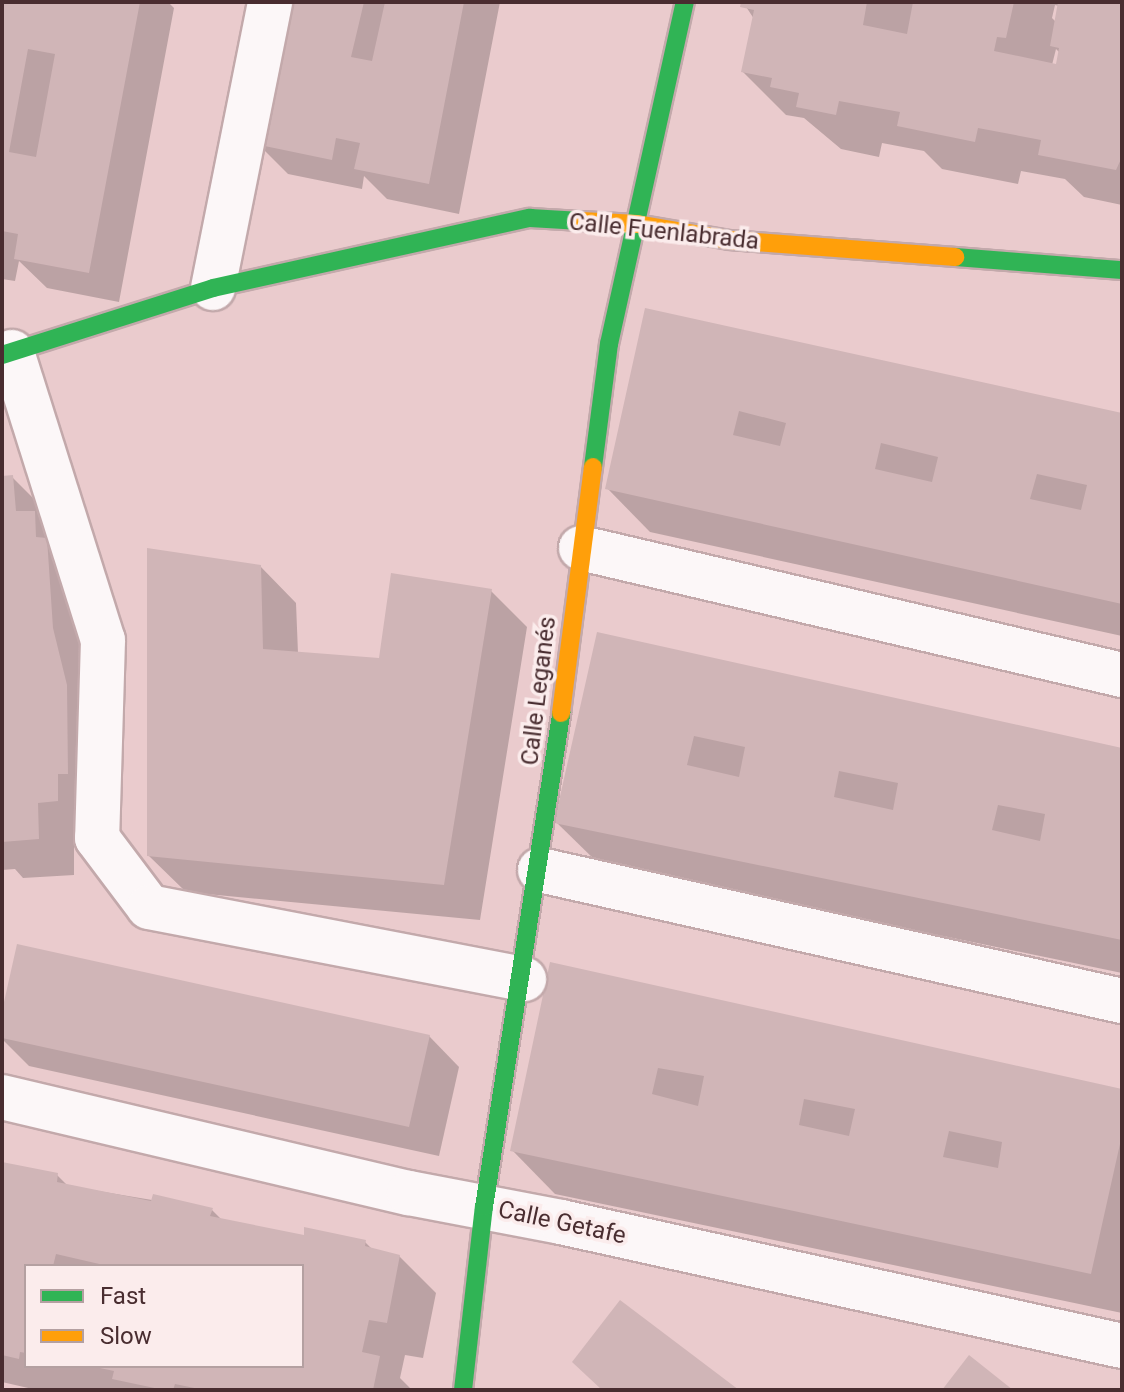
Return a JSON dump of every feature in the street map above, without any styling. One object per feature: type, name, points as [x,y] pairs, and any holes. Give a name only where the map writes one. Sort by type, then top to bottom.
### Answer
[{"type":"street","points":[[213,288],[270,2]]},
{"type":"street","name":"Calle Leganés","points":[[463,1390],[484,1207],[540,870],[609,344],[685,2]]},
{"type":"street","name":"Calle Fuenlabrada","points":[[7,353],[213,288],[530,218],[637,224],[729,240],[1122,270]]},
{"type":"street","points":[[7,353],[103,640],[97,838],[149,907],[524,979]]},
{"type":"street","points":[[581,548],[1122,675]]},
{"type":"street","points":[[540,870],[1122,1001]]},
{"type":"street","name":"Calle Getafe","points":[[2,1097],[484,1207],[1122,1346]]},
{"type":"building","points":[[2,2],[140,2],[89,273],[14,259],[18,234],[2,231]],"holes":[[[28,49],[55,54],[36,157],[9,152]]]},
{"type":"building","points":[[283,2],[364,2],[351,57],[372,61],[385,2],[464,2],[429,184],[354,169],[360,143],[336,138],[332,160],[255,144]]},
{"type":"building","points":[[741,2],[867,2],[863,25],[907,34],[913,2],[1014,2],[1006,38],[997,37],[994,51],[1056,64],[1059,48],[1050,46],[1058,2],[1122,2],[1122,157],[1116,170],[1038,155],[1041,140],[978,128],[975,142],[897,126],[900,112],[839,101],[836,115],[796,107],[799,93],[770,87],[772,78],[741,72],[754,10],[740,7]]},
{"type":"building","points":[[645,308],[1122,413],[1122,604],[605,489]],"holes":[[[739,411],[786,423],[780,446],[733,435]],[[881,443],[938,457],[932,482],[875,469]],[[1037,474],[1087,485],[1081,510],[1030,499]]]},
{"type":"building","points":[[13,475],[16,511],[35,511],[36,537],[47,538],[53,628],[67,685],[68,774],[58,774],[58,801],[38,803],[39,839],[2,842],[2,476]]},
{"type":"building","points":[[147,548],[261,565],[263,649],[379,658],[391,573],[492,589],[444,885],[147,856]]},
{"type":"building","points":[[597,632],[1122,748],[1122,940],[554,823]],"holes":[[[694,736],[745,747],[739,777],[687,765]],[[839,771],[898,783],[893,810],[834,797]],[[998,805],[1045,814],[1040,841],[992,830]]]},
{"type":"building","points":[[17,944],[430,1035],[409,1127],[2,1038],[2,1011]]},
{"type":"building","points":[[550,962],[1122,1089],[1122,1135],[1091,1274],[510,1151]],"holes":[[[658,1068],[704,1076],[698,1106],[652,1094]],[[804,1099],[855,1109],[849,1136],[799,1125]],[[949,1131],[1002,1142],[998,1168],[943,1157]]]},
{"type":"building","points":[[2,1162],[58,1173],[57,1182],[151,1201],[153,1194],[213,1208],[210,1216],[304,1235],[304,1227],[366,1240],[365,1246],[400,1255],[387,1323],[369,1320],[362,1352],[380,1356],[373,1390],[204,1390],[175,1384],[173,1390],[164,1390],[112,1379],[114,1371],[100,1368],[304,1368],[304,1264],[99,1264],[56,1254],[54,1264],[24,1264],[24,1353],[20,1352],[19,1359],[2,1355]]},
{"type":"building","points":[[620,1300],[739,1390],[602,1390],[572,1362]]},
{"type":"building","points":[[969,1355],[1013,1390],[942,1390]]},
{"type":"traffic: fast","points":[[593,467],[609,344],[685,2]]},
{"type":"traffic: fast","points":[[2,355],[213,288],[530,218],[581,221]]},
{"type":"traffic: fast","points":[[955,257],[1122,270]]},
{"type":"traffic: fast","points":[[463,1390],[484,1207],[561,713]]},
{"type":"traffic: slow","points":[[581,221],[637,224],[729,240],[955,257]]},
{"type":"traffic: slow","points":[[561,713],[593,467]]}]
